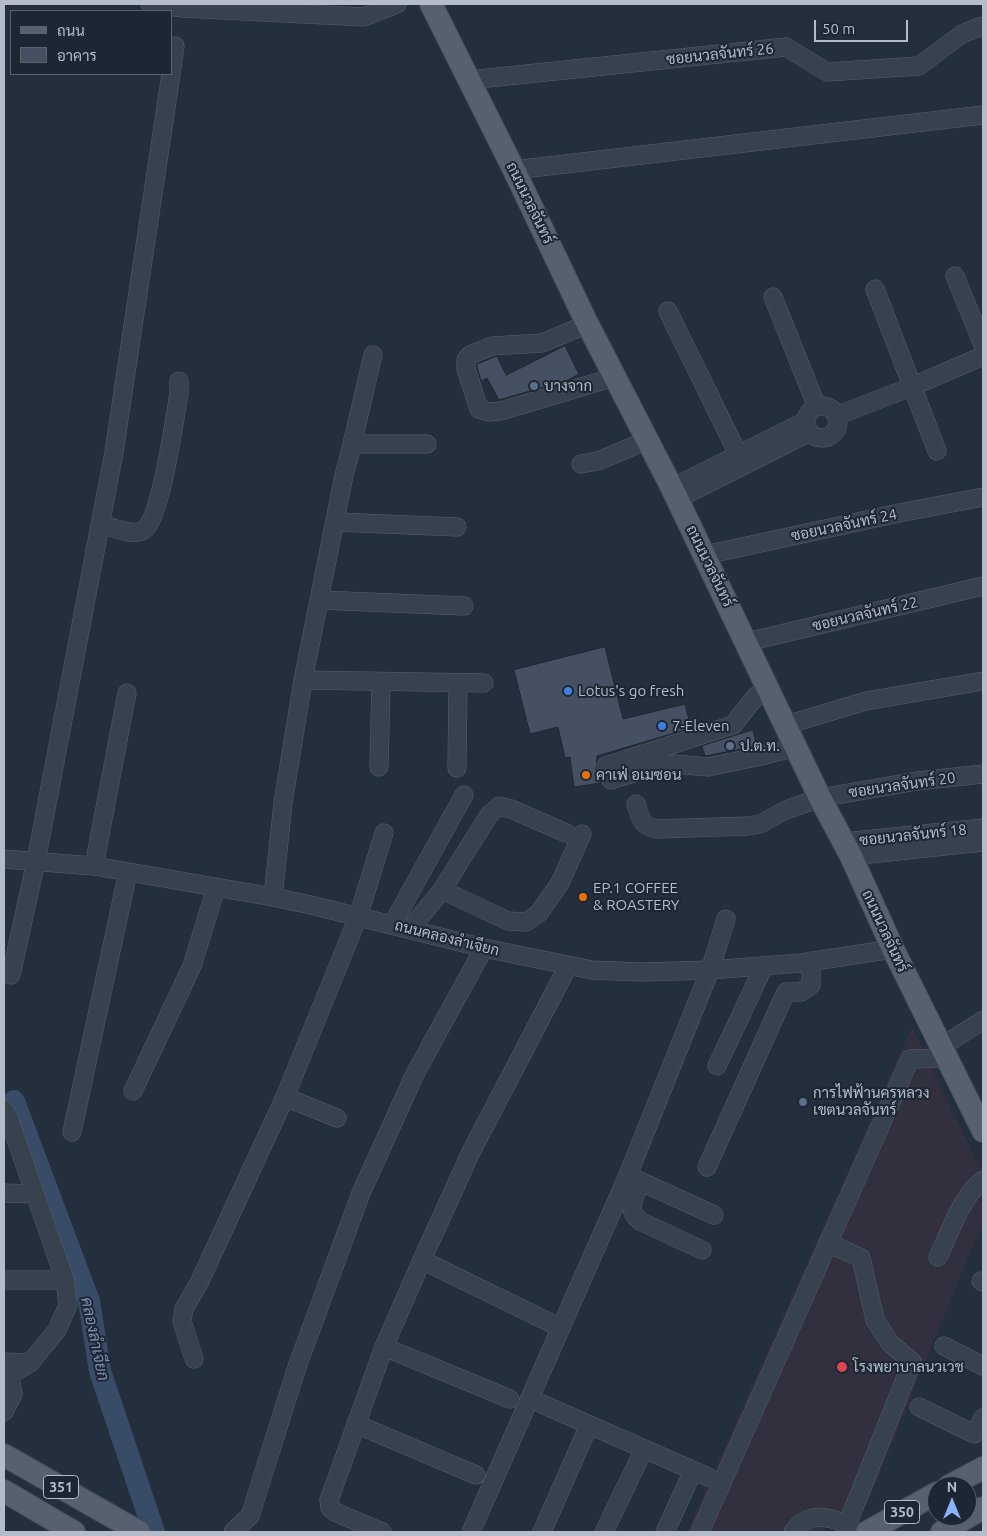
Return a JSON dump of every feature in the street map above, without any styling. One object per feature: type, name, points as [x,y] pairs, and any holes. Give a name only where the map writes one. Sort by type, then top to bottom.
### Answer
[{"type":"main road","name":"ถนนนวลจันทร์","points":[[431,4],[588,324],[648,440],[770,690],[820,798],[847,849],[893,949],[983,1129]]},
{"type":"main road","name":"351","points":[[4,1455],[139,1532]]},
{"type":"main road","points":[[968,1476],[983,1468]]},
{"type":"main road","name":"351","points":[[4,1491],[74,1532]]},
{"type":"main road","name":"350","points":[[857,1530],[927,1498]]},
{"type":"main road","points":[[942,1532],[983,1508]]},
{"type":"street","points":[[150,4],[183,8],[364,16],[397,4]]},
{"type":"street","name":"ซอยนวลจันทร์ 26","points":[[469,80],[786,47],[827,72],[919,66],[962,34],[983,26]]},
{"type":"street","points":[[172,66],[175,46]]},
{"type":"street","points":[[11,975],[36,861],[114,452],[171,75]]},
{"type":"street","points":[[514,170],[983,115]]},
{"type":"street","points":[[956,276],[983,345]]},
{"type":"street","points":[[875,289],[937,451]]},
{"type":"street","points":[[774,297],[816,407]]},
{"type":"street","points":[[668,311],[738,454]]},
{"type":"street","points":[[588,324],[542,343],[500,344],[481,349],[470,355],[466,360],[466,369],[480,409],[489,412],[501,411],[615,377]]},
{"type":"street","points":[[273,897],[283,803],[303,680],[344,476],[373,354]]},
{"type":"street","points":[[836,416],[983,356]]},
{"type":"street","points":[[100,524],[124,531],[138,532],[145,529],[150,522],[167,467],[179,393],[179,382]]},
{"type":"street","points":[[816,407],[827,407],[836,416],[836,428],[829,436],[819,437],[808,427],[808,413],[816,407]]},
{"type":"street","points":[[674,493],[738,454],[808,427]]},
{"type":"street","points":[[674,493],[808,427]]},
{"type":"street","points":[[581,464],[598,461],[648,440]]},
{"type":"street","points":[[353,444],[427,444]]},
{"type":"street","name":"ซอยนวลจันทร์ 24","points":[[704,555],[889,515],[983,497]]},
{"type":"street","points":[[336,522],[457,527]]},
{"type":"street","name":"ซอยนวลจันทร์ 22","points":[[746,642],[983,586]]},
{"type":"street","points":[[320,600],[464,606]]},
{"type":"street","points":[[303,680],[484,683]]},
{"type":"street","points":[[786,725],[866,701],[983,681]]},
{"type":"street","points":[[379,767],[381,682]]},
{"type":"street","points":[[457,768],[458,683]]},
{"type":"street","points":[[770,690],[756,696],[733,725],[606,766],[611,780],[660,766],[675,764],[708,767],[796,747]]},
{"type":"street","points":[[94,866],[127,693]]},
{"type":"street","name":"ซอยนวลจันทร์ 20","points":[[636,804],[642,822],[647,827],[656,829],[748,826],[760,824],[786,810],[820,798],[917,781],[983,774]]},
{"type":"street","points":[[392,925],[464,795]]},
{"type":"street","points":[[410,929],[442,890],[489,815],[499,806],[574,834],[560,883],[539,913],[526,922],[508,921],[442,890]]},
{"type":"street","name":"ซอยนวลจันทร์ 18","points":[[847,849],[983,828]]},
{"type":"street","points":[[194,1359],[182,1321],[184,1309],[199,1283],[285,1097],[358,917],[384,833]]},
{"type":"street","points":[[847,849],[983,842]]},
{"type":"street","name":"ถนนคลองลำเจียก","points":[[4,859],[94,866],[273,897],[484,948],[592,970],[641,972],[710,970],[811,962],[893,949]]},
{"type":"street","points":[[72,1132],[128,872]]},
{"type":"street","points":[[133,1091],[192,966],[216,888]]},
{"type":"street","points":[[471,1532],[561,1328],[635,1179],[710,970],[726,919]]},
{"type":"street","points":[[232,1532],[250,1516],[297,1367],[361,1193],[415,1074],[484,948]]},
{"type":"street","points":[[707,1166],[786,992],[801,992],[811,985],[811,962]]},
{"type":"street","points":[[382,1532],[337,1513],[330,1508],[329,1500],[384,1347],[422,1260],[471,1152],[568,966]]},
{"type":"street","points":[[717,1066],[764,966]]},
{"type":"street","points":[[700,1532],[910,1059],[944,1052],[983,1020]]},
{"type":"street","points":[[285,1097],[337,1118]]},
{"type":"street","points":[[4,1110],[8,1116],[65,1280],[68,1305],[57,1330],[30,1363],[6,1372],[13,1394],[4,1412]]},
{"type":"street","points":[[635,1179],[714,1214]]},
{"type":"street","points":[[635,1179],[632,1202],[632,1214],[635,1218],[702,1250]]},
{"type":"street","points":[[938,1257],[964,1202],[978,1183],[983,1180]]},
{"type":"street","points":[[4,1193],[35,1194]]},
{"type":"street","points":[[793,1532],[805,1521],[820,1516],[832,1518],[857,1530],[912,1362],[890,1343],[875,1320],[861,1258],[828,1243]]},
{"type":"street","points":[[422,1260],[561,1328]]},
{"type":"street","points":[[4,1280],[65,1280]]},
{"type":"street","points":[[944,1346],[983,1366]]},
{"type":"street","points":[[384,1347],[510,1399]]},
{"type":"street","points":[[542,1404],[700,1474],[664,1532]]},
{"type":"street","points":[[919,1407],[974,1434],[983,1418]]},
{"type":"street","points":[[356,1424],[476,1475]]},
{"type":"street","points":[[542,1532],[589,1425]]},
{"type":"street","points":[[604,1532],[644,1449]]},
{"type":"shaded area","name":"โรงพยาบาลนวเวช","points":[[912,1027],[983,1174],[983,1221],[867,1505],[820,1532],[687,1532]]},
{"type":"building","name":"บางจาก","points":[[565,346],[579,374],[568,380],[499,400],[487,378],[481,381],[477,364],[497,356],[506,375]]},
{"type":"building","points":[[605,647],[623,719],[685,704],[691,728],[597,756],[596,769],[601,783],[574,787],[570,757],[565,758],[558,727],[530,734],[514,670]]},
{"type":"building","name":"ป.ต.ท.","points":[[753,730],[757,746],[705,756],[702,746]]},
{"type":"waterway","name":"คลองลำเจียก","points":[[4,1101],[14,1101]]},
{"type":"waterway","name":"คลองลำเจียก","points":[[14,1101],[89,1301],[100,1371],[154,1532]]},
{"type":"place","name":"บางจาก","points":[[534,386]]},
{"type":"place","name":"Lotus's go fresh","points":[[568,691]]},
{"type":"place","name":"7-Eleven","points":[[662,726]]},
{"type":"place","name":"ป.ต.ท.","points":[[730,746]]},
{"type":"place","name":"คาเฟ่ อเมซอน","points":[[586,775]]},
{"type":"place","name":"EP.1 COFFEE & ROASTERY","points":[[583,897]]},
{"type":"place","name":"การไฟฟ้านครหลวง เขตนวลจันทร์","points":[[803,1102]]},
{"type":"place","name":"โรงพยาบาลนวเวช","points":[[842,1367]]}]
